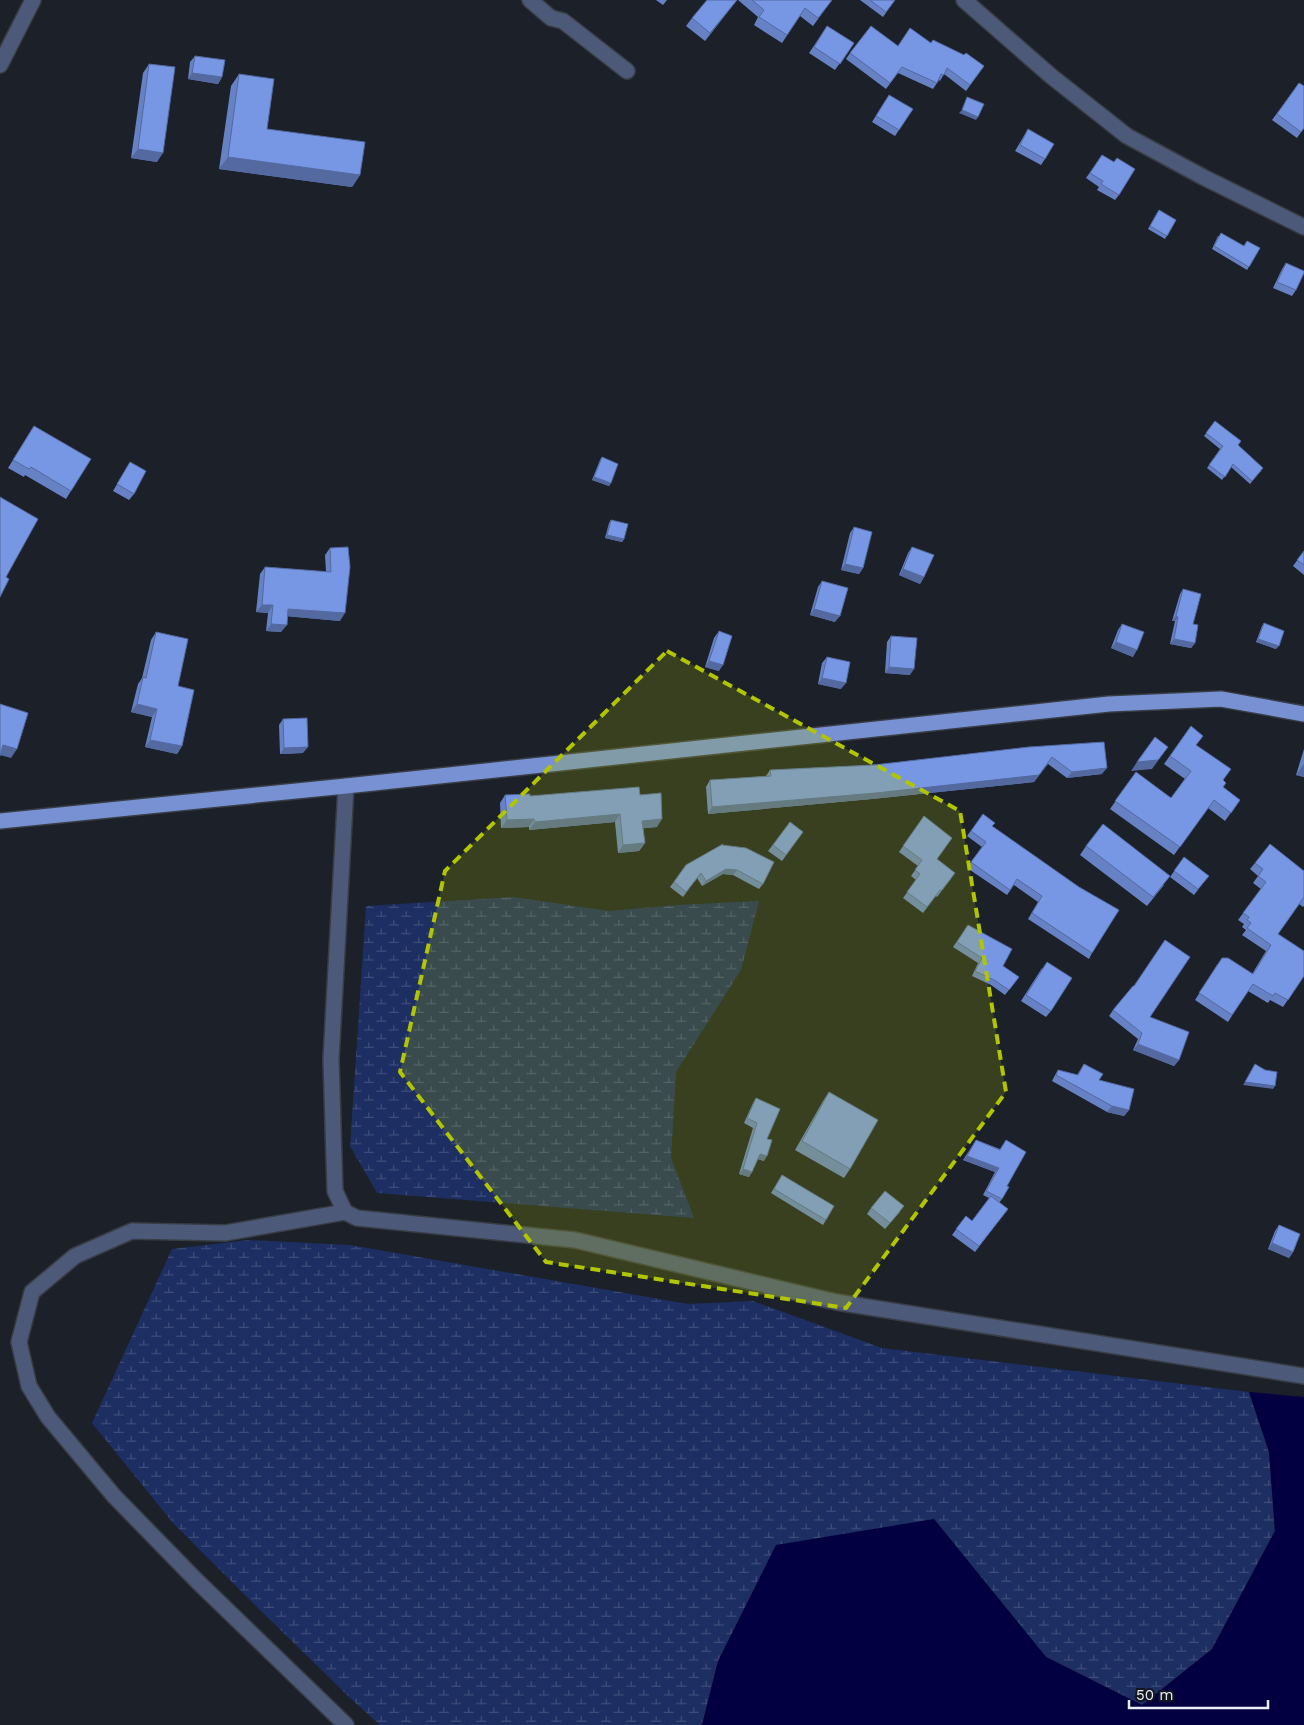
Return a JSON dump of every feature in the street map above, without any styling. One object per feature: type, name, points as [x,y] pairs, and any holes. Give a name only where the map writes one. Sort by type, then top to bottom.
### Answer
[{"type":"main road","points":[[0,821],[1109,704],[1221,699],[1304,714]]},
{"type":"street","points":[[0,65],[33,0]]},
{"type":"street","points":[[530,0],[551,18],[563,21],[627,71]]},
{"type":"street","points":[[964,0],[1050,76],[1127,136],[1203,177],[1304,227]]},
{"type":"street","points":[[344,1212],[336,1191],[331,1059],[346,786]]},
{"type":"street","points":[[346,1725],[197,1581],[114,1496],[48,1417],[29,1386],[20,1342],[32,1292],[75,1256],[132,1231],[226,1233],[344,1212],[357,1218],[575,1240],[836,1302],[1304,1376]]},
{"type":"highlighted area","points":[[667,651],[960,811],[1006,1092],[846,1308],[546,1262],[400,1072],[445,871]]},
{"type":"green space","points":[[513,897],[609,911],[759,901],[741,970],[676,1072],[671,1158],[694,1218],[377,1193],[350,1146],[366,906]]},
{"type":"green space","points":[[248,1240],[350,1245],[688,1304],[753,1301],[882,1348],[1249,1392],[1269,1452],[1275,1531],[1212,1649],[1142,1705],[1046,1657],[934,1519],[718,1661],[702,1725],[380,1725],[350,1698],[173,1523],[92,1423],[172,1249]]},
{"type":"shaded area","points":[[1249,1392],[1304,1397],[1304,1725],[702,1725],[718,1661],[776,1545],[934,1519],[1046,1657],[1142,1705],[1212,1649],[1275,1531],[1269,1452]]},
{"type":"building","points":[[707,0],[737,0],[710,33],[692,18]]},
{"type":"building","points":[[752,0],[832,0],[818,18],[805,8],[787,35],[759,17],[764,10]]},
{"type":"building","points":[[870,0],[895,0],[886,12]]},
{"type":"building","points":[[827,26],[854,43],[840,64],[814,47]]},
{"type":"building","points":[[871,26],[898,46],[910,28],[931,43],[933,40],[964,55],[966,53],[984,66],[970,85],[947,68],[944,75],[941,74],[937,83],[902,67],[890,83],[850,53]]},
{"type":"building","points":[[195,56],[225,60],[222,77],[192,73]]},
{"type":"building","points":[[149,64],[175,67],[163,153],[138,149]]},
{"type":"building","points":[[239,74],[274,79],[267,129],[365,142],[360,175],[228,157]]},
{"type":"building","points":[[1299,83],[1304,86],[1304,128],[1301,132],[1277,114]]},
{"type":"building","points":[[889,95],[913,109],[899,130],[876,116]]},
{"type":"building","points":[[967,97],[984,104],[978,117],[962,110]]},
{"type":"building","points":[[1028,129],[1054,144],[1045,159],[1020,145]]},
{"type":"building","points":[[1102,155],[1114,162],[1117,158],[1135,169],[1119,195],[1101,184],[1103,181],[1090,173]]},
{"type":"building","points":[[1159,210],[1176,220],[1167,236],[1150,226]]},
{"type":"building","points":[[1221,233],[1244,246],[1247,241],[1260,248],[1249,267],[1214,246]]},
{"type":"building","points":[[1286,263],[1304,271],[1296,290],[1277,282]]},
{"type":"building","points":[[1215,421],[1241,441],[1238,445],[1263,468],[1252,481],[1233,464],[1225,477],[1209,465],[1223,446],[1206,433]]},
{"type":"building","points":[[34,426],[91,459],[71,491],[31,467],[29,469],[13,460]]},
{"type":"building","points":[[602,457],[618,464],[611,483],[594,477]]},
{"type":"building","points":[[130,462],[146,471],[134,494],[117,484]]},
{"type":"building","points":[[0,497],[38,519],[6,577],[9,579],[0,597]]},
{"type":"building","points":[[611,520],[628,524],[624,539],[607,535]]},
{"type":"building","points":[[854,527],[872,532],[863,568],[845,564]]},
{"type":"building","points":[[348,547],[350,567],[345,613],[288,609],[287,625],[271,624],[273,605],[262,605],[265,567],[331,572],[330,548]]},
{"type":"building","points":[[912,547],[934,555],[924,577],[903,569]]},
{"type":"building","points":[[1304,551],[1304,565],[1297,560]]},
{"type":"building","points":[[822,581],[848,588],[840,616],[814,609]]},
{"type":"building","points":[[1183,589],[1201,594],[1193,624],[1198,625],[1195,643],[1174,639],[1178,617],[1176,616]]},
{"type":"building","points":[[1264,623],[1284,631],[1279,646],[1258,639]]},
{"type":"building","points":[[1122,624],[1144,632],[1137,650],[1116,642]]},
{"type":"building","points":[[719,631],[732,636],[723,665],[709,661]]},
{"type":"building","points":[[156,632],[188,639],[178,686],[194,690],[182,746],[150,740],[157,709],[137,704],[143,677],[146,678]]},
{"type":"building","points":[[891,636],[917,638],[914,669],[889,667]]},
{"type":"building","points":[[827,657],[850,662],[846,683],[822,678]]},
{"type":"building","points":[[0,704],[28,713],[17,749],[3,745],[0,756]]},
{"type":"building","points":[[307,718],[308,747],[284,748],[283,719]]},
{"type":"building","points":[[1191,726],[1203,736],[1196,745],[1231,769],[1223,780],[1226,783],[1223,787],[1240,800],[1231,813],[1214,800],[1180,847],[1115,801],[1136,772],[1171,798],[1191,771],[1170,756]]},
{"type":"building","points":[[1155,737],[1168,747],[1158,760],[1137,762]]},
{"type":"building","points":[[1104,742],[1107,768],[1072,772],[1052,757],[1039,775],[876,793],[712,807],[710,780],[771,776],[770,770],[874,765],[1029,747]]},
{"type":"building","points":[[639,787],[640,795],[661,793],[662,819],[642,821],[645,843],[623,845],[620,814],[535,822],[534,819],[507,820],[505,795],[530,794],[530,796]]},
{"type":"building","points":[[983,814],[995,823],[992,826],[1079,887],[1119,910],[1092,953],[1032,913],[1042,896],[1017,879],[1010,890],[971,862],[986,842],[971,831]]},
{"type":"building","points":[[924,816],[952,838],[937,859],[955,873],[927,907],[907,892],[920,874],[915,870],[922,860],[903,846]]},
{"type":"building","points":[[790,822],[803,832],[786,855],[773,845]]},
{"type":"building","points":[[1103,824],[1170,876],[1153,897],[1086,846]]},
{"type":"building","points":[[723,844],[746,848],[774,862],[763,884],[737,870],[726,869],[706,881],[701,873],[686,892],[674,882],[686,865]]},
{"type":"building","points":[[1270,844],[1304,871],[1304,897],[1278,934],[1304,951],[1304,976],[1288,1000],[1275,993],[1273,996],[1253,984],[1232,1015],[1199,993],[1222,958],[1228,958],[1253,974],[1271,945],[1247,928],[1251,923],[1247,920],[1249,917],[1243,913],[1266,882],[1258,876],[1263,869],[1255,863]]},
{"type":"building","points":[[1184,857],[1209,876],[1198,889],[1174,871]]},
{"type":"building","points":[[968,925],[1012,949],[1003,966],[1019,977],[1009,990],[975,971],[982,958],[957,942]]},
{"type":"building","points":[[1165,940],[1190,957],[1150,1017],[1189,1032],[1179,1060],[1138,1044],[1142,1033],[1113,1010],[1134,986]]},
{"type":"building","points":[[1047,962],[1072,978],[1051,1011],[1026,995]]},
{"type":"building","points":[[1084,1064],[1103,1074],[1099,1080],[1134,1089],[1129,1110],[1112,1106],[1056,1075],[1058,1070],[1078,1075]]},
{"type":"building","points":[[1255,1064],[1265,1070],[1277,1072],[1275,1086],[1245,1082]]},
{"type":"building","points":[[829,1092],[878,1120],[850,1169],[802,1141]]},
{"type":"building","points":[[756,1098],[780,1109],[767,1139],[772,1140],[767,1156],[760,1154],[752,1172],[743,1169],[757,1123],[747,1118]]},
{"type":"building","points":[[976,1140],[1000,1150],[1006,1140],[1026,1152],[1002,1199],[986,1191],[999,1168],[967,1156]]},
{"type":"building","points":[[782,1175],[834,1206],[826,1220],[774,1189]]},
{"type":"building","points":[[885,1191],[904,1206],[890,1223],[871,1208]]},
{"type":"building","points":[[991,1196],[1008,1209],[979,1246],[956,1229],[966,1216],[972,1221]]},
{"type":"building","points":[[1279,1225],[1300,1234],[1293,1252],[1272,1243]]}]
